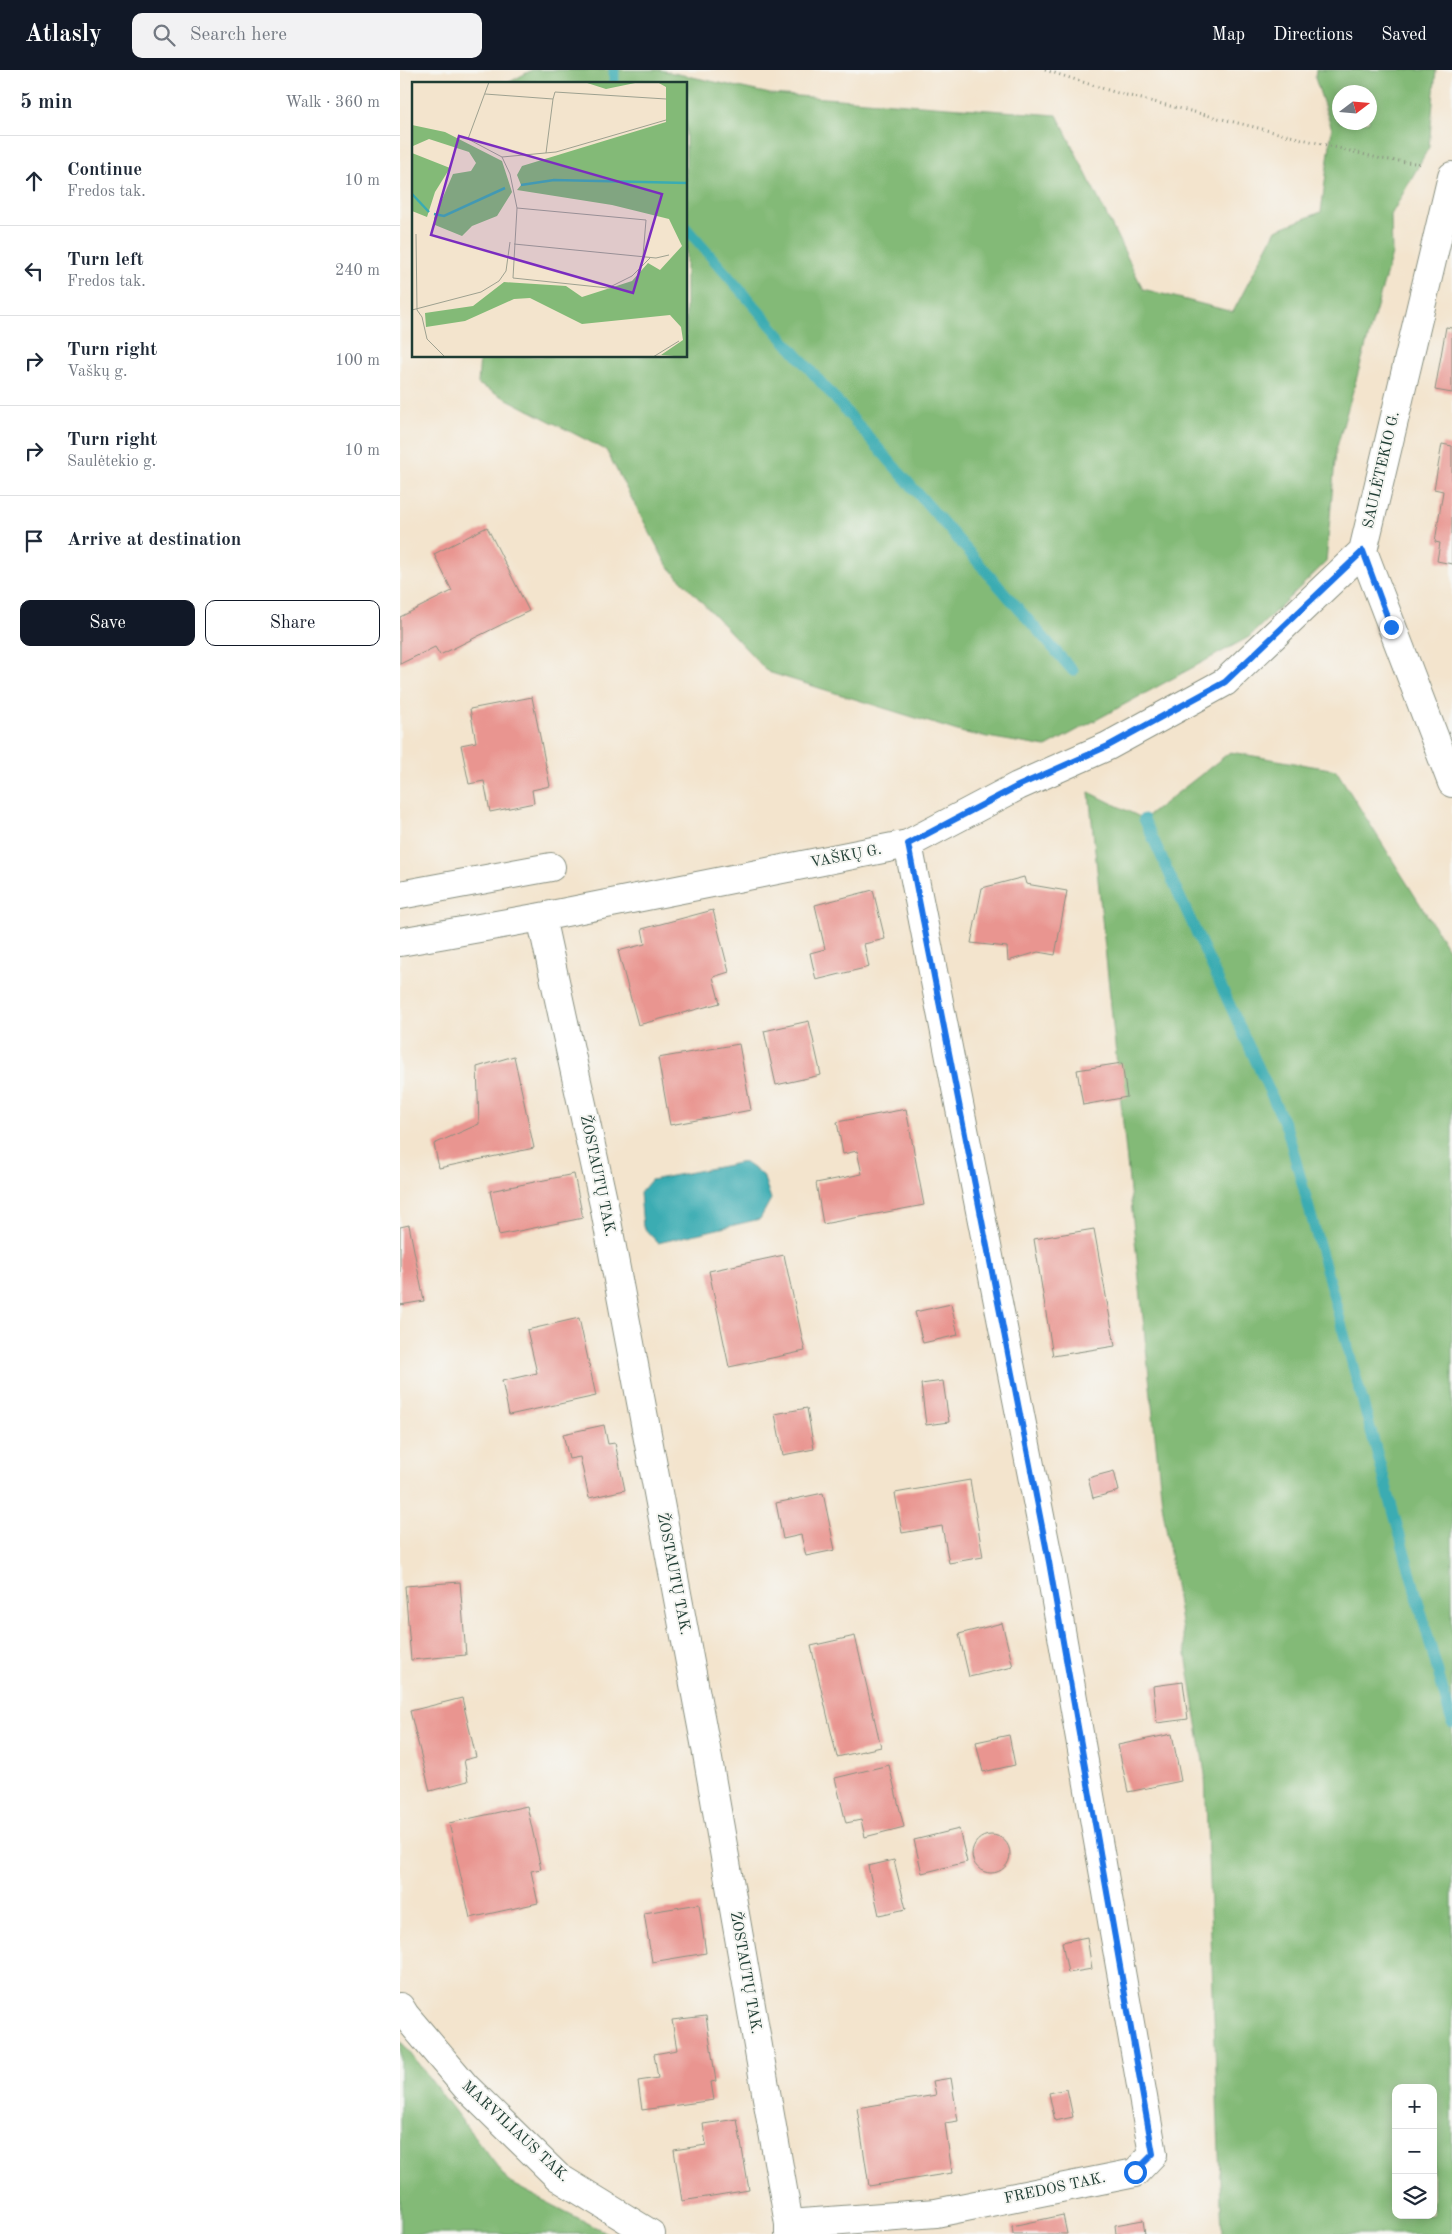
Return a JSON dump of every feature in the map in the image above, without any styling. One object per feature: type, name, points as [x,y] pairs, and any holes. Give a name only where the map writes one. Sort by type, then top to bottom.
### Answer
[{"type":"street","name":"SAULĖTEKIO G.","points":[[1363,551],[1452,176]]},
{"type":"street","points":[[1363,551],[1452,783]]},
{"type":"street","name":"VAŠKŲ G.","points":[[541,917],[908,844],[1018,786],[1108,746],[1225,682],[1363,551]]},
{"type":"street","name":"FREDOS TAK.","points":[[789,2229],[936,2213],[1135,2172],[1153,2154],[1049,1562],[908,844]]},
{"type":"street","points":[[400,895],[550,867]]},
{"type":"street","points":[[400,942],[541,917]]},
{"type":"street","name":"ŽOSTAUTŲ TAK.","points":[[541,917],[613,1253],[706,1748],[789,2229]]},
{"type":"street","name":"MARVILIAUS TAK.","points":[[400,2007],[466,2087],[558,2177],[651,2234]]},
{"type":"path","points":[[1045,70],[1114,92],[1373,156],[1426,164]]},
{"type":"green space","points":[[532,70],[660,70],[770,94],[1057,115],[1143,289],[1233,312],[1276,230],[1321,212],[1332,129],[1315,78],[1316,70],[1436,70],[1429,147],[1391,215],[1392,254],[1336,450],[1326,562],[1249,637],[1046,747],[964,733],[768,672],[667,565],[606,450],[478,384],[480,358],[688,358],[688,82],[510,82]]},
{"type":"green space","points":[[1230,752],[1336,770],[1452,955],[1452,2234],[1222,2234],[1205,1774],[1162,1503],[1089,792],[1144,819]]},
{"type":"green space","points":[[400,2040],[510,2183],[609,2234],[400,2234]]},
{"type":"water","points":[[744,1162],[763,1175],[771,1199],[760,1219],[658,1243],[643,1227],[640,1193],[651,1180]]},
{"type":"building","points":[[1446,327],[1452,328],[1452,393],[1435,390]]},
{"type":"building","points":[[1442,444],[1452,446],[1452,564],[1437,561],[1440,543],[1435,542],[1443,491],[1434,489]]},
{"type":"building","points":[[487,527],[529,611],[440,655],[435,647],[400,664],[400,617],[452,591],[434,554]]},
{"type":"building","points":[[532,697],[550,786],[532,790],[534,803],[490,812],[484,781],[469,784],[461,745],[476,742],[470,709]]},
{"type":"building","points":[[1024,877],[1026,884],[1067,891],[1055,955],[1038,952],[1008,961],[1007,947],[971,943],[982,888]]},
{"type":"building","points":[[873,890],[885,939],[864,944],[869,967],[816,980],[810,953],[825,949],[815,905]]},
{"type":"building","points":[[713,910],[729,972],[713,977],[720,1003],[638,1025],[618,951],[645,944],[642,929]]},
{"type":"building","points":[[809,1021],[821,1075],[776,1085],[764,1031]]},
{"type":"building","points":[[739,1044],[751,1110],[670,1125],[658,1058]]},
{"type":"building","points":[[514,1056],[534,1148],[439,1168],[434,1144],[479,1124],[477,1067]]},
{"type":"building","points":[[1122,1063],[1127,1097],[1083,1105],[1077,1070]]},
{"type":"building","points":[[906,1109],[924,1205],[823,1224],[816,1183],[862,1174],[857,1151],[843,1154],[837,1122]]},
{"type":"building","points":[[574,1174],[583,1218],[499,1235],[490,1191]]},
{"type":"building","points":[[409,1225],[424,1301],[400,1305],[400,1227]]},
{"type":"building","points":[[1094,1229],[1115,1346],[1053,1356],[1034,1239]]},
{"type":"building","points":[[784,1255],[805,1351],[729,1367],[709,1271]]},
{"type":"building","points":[[951,1304],[958,1335],[923,1343],[915,1312]]},
{"type":"building","points":[[579,1318],[596,1396],[509,1415],[502,1381],[537,1373],[527,1330]]},
{"type":"building","points":[[943,1381],[949,1422],[926,1425],[921,1384]]},
{"type":"building","points":[[807,1408],[814,1449],[783,1455],[775,1414]]},
{"type":"building","points":[[604,1425],[608,1444],[615,1443],[625,1490],[589,1498],[580,1457],[569,1459],[563,1434]]},
{"type":"building","points":[[1114,1471],[1119,1491],[1093,1498],[1088,1478]]},
{"type":"building","points":[[970,1480],[983,1557],[949,1563],[942,1526],[902,1533],[895,1493]]},
{"type":"building","points":[[823,1493],[835,1550],[806,1556],[801,1535],[783,1539],[776,1503]]},
{"type":"building","points":[[460,1582],[466,1655],[411,1660],[405,1586]]},
{"type":"building","points":[[1002,1623],[1013,1667],[969,1677],[959,1634]]},
{"type":"building","points":[[855,1636],[881,1747],[837,1757],[811,1646]]},
{"type":"building","points":[[1183,1682],[1188,1719],[1157,1723],[1153,1686]]},
{"type":"building","points":[[462,1698],[476,1757],[464,1760],[468,1781],[430,1791],[410,1711]]},
{"type":"building","points":[[1172,1734],[1181,1781],[1128,1792],[1118,1745]]},
{"type":"building","points":[[1009,1735],[1015,1765],[983,1772],[976,1742]]},
{"type":"building","points":[[889,1765],[904,1827],[865,1837],[861,1820],[846,1823],[835,1778]]},
{"type":"building","points":[[527,1806],[541,1869],[531,1871],[538,1903],[470,1918],[449,1823]]},
{"type":"building","points":[[959,1829],[967,1862],[922,1873],[914,1840]]},
{"type":"building","points":[[991,1835],[1005,1840],[1010,1854],[1005,1868],[991,1873],[977,1868],[972,1854],[977,1840]]},
{"type":"building","points":[[894,1860],[906,1909],[879,1915],[868,1866]]},
{"type":"building","points":[[699,1904],[706,1953],[652,1962],[644,1913]]},
{"type":"building","points":[[1087,1937],[1092,1969],[1068,1973],[1062,1942]]},
{"type":"building","points":[[706,2016],[716,2081],[711,2082],[714,2100],[642,2110],[638,2081],[658,2078],[654,2054],[677,2050],[672,2020]]},
{"type":"building","points":[[951,2078],[958,2121],[945,2123],[952,2173],[869,2186],[857,2108],[936,2095],[933,2081]]},
{"type":"building","points":[[1067,2089],[1073,2117],[1055,2121],[1049,2093]]},
{"type":"building","points":[[737,2119],[749,2190],[682,2201],[674,2150],[706,2145],[703,2124]]},
{"type":"building","points":[[1063,2215],[1067,2234],[1013,2234],[1012,2226]]},
{"type":"building","points":[[1143,2220],[1145,2234],[1116,2234],[1115,2225]]},
{"type":"waterway","points":[[614,70],[614,82]]},
{"type":"waterway","points":[[688,230],[1073,671]]},
{"type":"waterway","points":[[1144,819],[1287,1129],[1452,1723]]},
{"type":"route","points":[[1135,2172],[1153,2154],[1049,1562],[908,844],[1018,786],[1108,746],[1225,682],[1363,551],[1391,627]]}]
